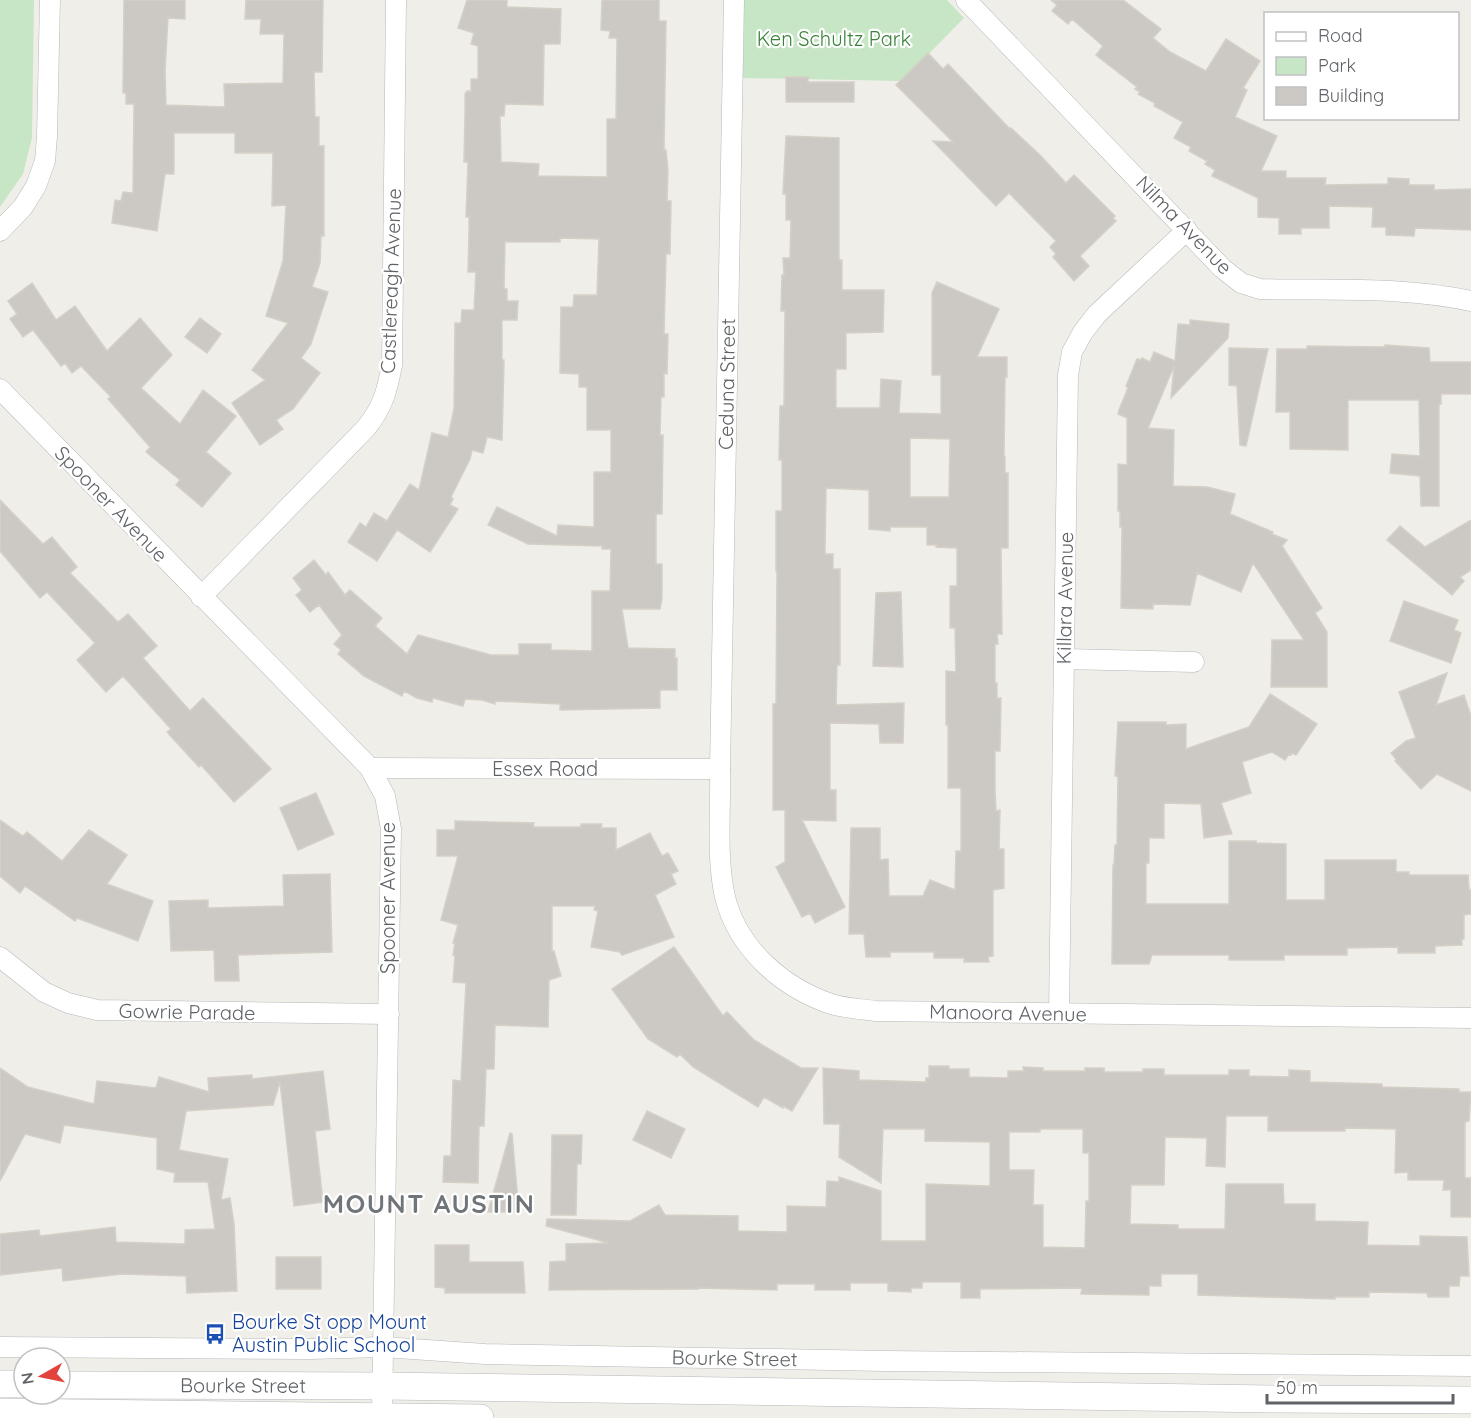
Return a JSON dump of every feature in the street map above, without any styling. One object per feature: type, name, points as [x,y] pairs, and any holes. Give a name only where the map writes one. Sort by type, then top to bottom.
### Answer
[{"type":"main road","name":"Bourke Street","points":[[72,1385],[383,1386],[1471,1400]]},
{"type":"main road","name":"Bourke Street","points":[[0,1412],[480,1418]]},
{"type":"street","points":[[0,231],[23,207],[36,186],[45,161],[50,0]]},
{"type":"street","name":"Castlereagh Avenue","points":[[201,597],[366,428],[380,410],[387,390],[392,365],[396,0]]},
{"type":"street","name":"Ceduna Street","points":[[720,769],[734,0]]},
{"type":"street","name":"Nilma Avenue","points":[[966,0],[1222,268],[1240,283],[1260,289],[1407,291],[1471,301]]},
{"type":"street","name":"Killara Avenue","points":[[1059,1013],[1068,375],[1072,352],[1083,332],[1097,314],[1187,230]]},
{"type":"street","name":"Spooner Avenue","points":[[0,389],[370,768],[385,796],[391,829],[382,1417]]},
{"type":"street","points":[[1064,658],[1194,662]]},
{"type":"street","name":"Essex Road","points":[[370,768],[720,769]]},
{"type":"street","name":"Manoora Avenue","points":[[720,769],[721,858],[725,897],[740,935],[766,965],[796,989],[833,1005],[876,1011],[1471,1018]]},
{"type":"street","name":"Gowrie Parade","points":[[0,957],[44,992],[68,1003],[98,1010],[388,1014]]},
{"type":"street","name":"Bourke Street","points":[[0,1347],[310,1349],[383,1347],[496,1354],[897,1361],[1471,1366]]},
{"type":"green space","points":[[0,0],[34,0],[32,138],[23,174],[0,207]]},
{"type":"green space","name":"Ken Schultz Park","points":[[744,0],[947,0],[964,18],[902,81],[743,78]]},
{"type":"building","points":[[124,0],[185,0],[185,19],[168,18],[166,105],[225,107],[224,84],[283,83],[284,34],[260,34],[261,19],[245,19],[246,0],[323,0],[322,72],[314,72],[315,117],[319,117],[319,146],[324,146],[324,236],[321,236],[320,263],[312,287],[328,292],[311,344],[301,358],[320,373],[293,409],[276,420],[283,429],[260,445],[232,403],[265,380],[252,370],[288,323],[266,316],[283,261],[286,205],[272,206],[273,153],[235,153],[235,133],[174,133],[174,174],[165,174],[157,231],[112,223],[115,200],[121,201],[123,192],[133,193],[134,104],[126,104],[126,93],[123,93]]},
{"type":"building","points":[[467,0],[507,0],[507,7],[561,9],[560,44],[544,44],[543,105],[505,104],[504,116],[500,116],[501,162],[539,164],[538,176],[607,177],[607,119],[616,119],[617,38],[609,38],[610,31],[601,30],[602,0],[659,0],[659,21],[666,21],[664,150],[666,150],[668,170],[667,201],[671,201],[670,254],[666,254],[664,334],[668,334],[667,374],[664,373],[664,397],[661,397],[662,514],[656,514],[656,564],[662,564],[662,598],[660,609],[622,609],[628,648],[675,649],[677,690],[660,690],[660,708],[560,710],[560,704],[495,701],[495,704],[482,700],[465,699],[463,706],[433,698],[432,702],[404,691],[402,696],[364,676],[338,654],[341,650],[334,644],[342,635],[319,605],[310,612],[296,595],[302,590],[293,578],[314,560],[326,575],[328,572],[345,595],[350,590],[382,618],[375,626],[407,654],[418,635],[491,655],[519,655],[519,644],[551,644],[551,650],[592,651],[592,591],[610,591],[611,549],[602,549],[602,546],[528,544],[488,525],[497,507],[557,536],[558,525],[594,527],[594,472],[611,472],[611,430],[587,430],[587,387],[579,387],[579,374],[560,373],[561,307],[573,307],[574,295],[597,295],[599,239],[560,238],[560,242],[505,242],[504,289],[507,289],[507,301],[518,301],[517,320],[502,320],[502,360],[504,360],[502,440],[487,437],[483,453],[472,450],[470,459],[451,497],[453,499],[450,505],[458,509],[430,552],[397,530],[377,561],[348,542],[360,523],[366,527],[374,513],[387,521],[410,484],[419,490],[432,433],[448,437],[454,409],[455,323],[461,323],[462,310],[474,310],[476,272],[468,272],[469,217],[466,217],[468,162],[464,162],[465,94],[471,91],[471,79],[478,79],[478,46],[471,44],[474,33],[458,28]]},
{"type":"building","points":[[1051,0],[1123,0],[1161,29],[1153,38],[1170,52],[1206,71],[1226,39],[1260,61],[1243,88],[1247,90],[1235,117],[1277,136],[1261,171],[1286,171],[1286,178],[1326,178],[1325,185],[1388,184],[1388,178],[1409,179],[1409,185],[1434,185],[1434,190],[1471,189],[1471,230],[1415,228],[1414,236],[1386,235],[1386,227],[1372,227],[1373,207],[1329,206],[1329,228],[1301,228],[1301,234],[1279,234],[1279,218],[1258,217],[1258,198],[1212,176],[1215,170],[1205,164],[1207,161],[1189,151],[1191,147],[1174,138],[1183,122],[1138,94],[1140,92],[1135,89],[1137,87],[1096,55],[1103,46],[1072,19],[1068,24],[1052,11],[1057,5]]},
{"type":"building","points":[[928,53],[943,69],[948,64],[1066,183],[1074,175],[1115,216],[1113,218],[1116,221],[1080,256],[1089,266],[1074,281],[1053,257],[1056,254],[1050,247],[1056,241],[1009,193],[996,206],[933,141],[953,142],[896,85]]},
{"type":"building","points":[[786,77],[808,77],[808,82],[854,82],[854,102],[786,102]]},
{"type":"building","points":[[786,136],[839,138],[839,260],[842,260],[842,290],[884,290],[883,332],[846,333],[846,369],[836,369],[836,408],[880,408],[881,379],[901,381],[899,413],[941,414],[941,375],[932,375],[932,293],[937,282],[999,309],[977,357],[1007,357],[1004,456],[1005,473],[1008,473],[1008,548],[1001,548],[1002,634],[997,634],[998,644],[995,644],[995,683],[997,683],[997,698],[1001,698],[1000,751],[995,751],[995,790],[996,811],[1000,810],[999,849],[1004,849],[1004,888],[993,890],[993,956],[988,957],[989,962],[964,962],[964,958],[934,958],[934,952],[890,952],[890,957],[866,957],[864,934],[849,934],[851,828],[880,828],[880,860],[888,859],[889,896],[923,896],[930,880],[955,890],[956,851],[961,851],[961,788],[948,788],[948,725],[946,725],[946,671],[956,672],[955,628],[950,628],[950,586],[957,586],[957,548],[927,545],[927,527],[890,527],[890,531],[869,529],[869,490],[826,488],[825,554],[833,554],[833,569],[840,569],[840,665],[837,665],[836,705],[904,703],[903,743],[880,743],[879,724],[830,723],[830,790],[836,790],[836,821],[802,820],[845,907],[815,923],[810,913],[802,917],[776,867],[785,862],[785,810],[773,810],[773,704],[776,704],[776,511],[782,511],[782,460],[779,460],[780,406],[784,406],[785,311],[781,311],[782,275],[784,275],[783,258],[790,258],[791,220],[786,220],[786,194],[783,194]],"holes":[[[910,438],[950,439],[949,497],[910,497]]]},
{"type":"building","points":[[32,283],[56,320],[75,306],[107,351],[140,318],[172,355],[141,388],[180,424],[203,390],[236,416],[206,452],[231,473],[202,507],[176,485],[180,480],[146,452],[150,447],[108,399],[111,397],[81,366],[72,373],[65,363],[61,366],[33,330],[23,337],[10,319],[17,314],[8,301]]},
{"type":"building","points":[[200,318],[221,334],[207,353],[185,337]]},
{"type":"building","points":[[1190,320],[1229,324],[1228,338],[1171,398],[1174,366],[1148,428],[1174,430],[1173,486],[1207,487],[1235,494],[1230,514],[1287,540],[1282,546],[1322,608],[1315,613],[1327,632],[1327,687],[1271,687],[1272,640],[1304,640],[1253,563],[1241,592],[1197,573],[1190,605],[1153,604],[1153,609],[1121,608],[1122,527],[1120,527],[1120,511],[1118,511],[1118,464],[1127,465],[1127,418],[1118,414],[1137,359],[1142,358],[1150,362],[1154,352],[1175,361],[1178,324],[1190,325]]},
{"type":"building","points":[[1385,345],[1429,348],[1430,362],[1471,362],[1471,394],[1441,394],[1441,404],[1439,404],[1439,506],[1421,506],[1420,476],[1390,473],[1392,454],[1420,456],[1419,400],[1348,400],[1348,450],[1290,449],[1290,412],[1276,412],[1277,349],[1307,349],[1307,346],[1385,347]]},
{"type":"building","points":[[1229,348],[1268,349],[1246,446],[1240,445],[1237,386],[1229,385]]},
{"type":"building","points":[[0,500],[43,544],[52,537],[77,567],[70,573],[118,622],[128,614],[157,646],[143,658],[190,711],[203,698],[271,769],[234,802],[167,732],[171,729],[123,676],[106,692],[77,660],[95,643],[47,592],[40,598],[0,551]]},
{"type":"building","points":[[1471,520],[1471,570],[1460,577],[1464,581],[1452,595],[1387,540],[1400,526],[1425,547]]},
{"type":"building","points":[[901,592],[903,667],[873,666],[876,593]]},
{"type":"building","points":[[1404,601],[1458,620],[1454,630],[1461,633],[1451,663],[1390,641]]},
{"type":"building","points":[[1447,673],[1436,705],[1464,695],[1471,716],[1471,791],[1437,774],[1421,789],[1395,761],[1391,753],[1406,741],[1416,738],[1399,692]]},
{"type":"building","points":[[1270,694],[1317,724],[1296,755],[1289,754],[1285,760],[1272,752],[1242,762],[1251,793],[1221,803],[1232,834],[1204,838],[1201,804],[1164,803],[1164,838],[1149,838],[1149,863],[1146,863],[1146,904],[1229,904],[1229,841],[1286,844],[1286,900],[1325,900],[1325,860],[1396,860],[1396,872],[1409,872],[1409,875],[1468,875],[1469,890],[1471,890],[1471,914],[1464,915],[1462,945],[1435,946],[1435,953],[1398,953],[1398,947],[1347,948],[1347,955],[1284,955],[1284,960],[1229,960],[1229,955],[1152,955],[1149,964],[1112,964],[1113,865],[1115,845],[1117,845],[1118,776],[1115,776],[1118,722],[1186,724],[1186,749],[1249,727]]},
{"type":"building","points":[[316,793],[334,834],[298,850],[280,808]]},
{"type":"building","points":[[0,820],[23,836],[27,832],[62,861],[89,830],[127,855],[107,884],[153,901],[138,941],[77,918],[75,921],[25,886],[20,893],[0,876]]},
{"type":"building","points":[[455,821],[534,823],[533,827],[581,827],[581,824],[602,824],[601,828],[616,828],[616,850],[650,833],[662,856],[668,853],[678,871],[671,874],[676,884],[655,895],[674,937],[622,955],[620,952],[591,947],[598,911],[594,910],[595,906],[552,906],[552,951],[554,951],[561,976],[549,980],[548,1027],[495,1025],[494,1069],[486,1069],[484,1126],[479,1126],[478,1183],[443,1182],[444,1156],[451,1156],[453,1080],[461,1081],[466,983],[453,982],[455,943],[453,943],[458,925],[441,920],[458,856],[437,856],[437,830],[455,830]]},
{"type":"building","points":[[330,874],[332,952],[238,955],[239,981],[215,981],[214,950],[171,951],[169,901],[208,900],[208,908],[284,906],[283,875]]},
{"type":"building","points":[[674,947],[723,1016],[727,1012],[754,1040],[801,1068],[818,1068],[792,1111],[764,1097],[758,1107],[693,1067],[680,1054],[677,1057],[648,1039],[612,989]]},
{"type":"building","points":[[929,1066],[969,1069],[969,1077],[1008,1078],[1008,1071],[1024,1071],[1023,1067],[1043,1068],[1043,1071],[1085,1071],[1085,1068],[1104,1068],[1104,1072],[1143,1072],[1143,1069],[1164,1069],[1164,1075],[1229,1075],[1229,1070],[1249,1070],[1249,1076],[1289,1077],[1289,1070],[1310,1071],[1310,1082],[1382,1084],[1382,1087],[1459,1089],[1459,1092],[1471,1092],[1469,1121],[1465,1122],[1465,1178],[1471,1178],[1471,1217],[1451,1217],[1451,1190],[1443,1190],[1444,1180],[1408,1180],[1408,1172],[1395,1173],[1396,1129],[1268,1131],[1268,1116],[1226,1116],[1225,1167],[1206,1166],[1207,1138],[1165,1137],[1164,1185],[1131,1185],[1130,1224],[1178,1225],[1178,1229],[1225,1229],[1226,1184],[1283,1184],[1284,1204],[1315,1204],[1315,1221],[1368,1222],[1367,1245],[1420,1246],[1420,1236],[1467,1237],[1469,1276],[1460,1276],[1459,1286],[1449,1286],[1449,1297],[1428,1297],[1427,1293],[1369,1292],[1369,1297],[1335,1297],[1335,1299],[1198,1295],[1198,1274],[1161,1274],[1161,1286],[1149,1286],[1149,1295],[1081,1294],[1082,1288],[980,1289],[980,1298],[961,1298],[961,1282],[922,1282],[922,1288],[911,1288],[911,1292],[888,1291],[888,1283],[850,1283],[850,1290],[815,1290],[815,1284],[777,1284],[777,1290],[698,1288],[549,1290],[550,1262],[566,1261],[566,1244],[609,1243],[546,1226],[547,1219],[630,1221],[659,1205],[665,1215],[738,1216],[738,1231],[787,1232],[787,1206],[826,1207],[827,1181],[839,1182],[839,1177],[881,1191],[881,1241],[926,1241],[926,1184],[990,1186],[990,1142],[925,1141],[925,1129],[883,1129],[881,1183],[839,1157],[840,1124],[824,1124],[823,1068],[859,1071],[859,1080],[926,1082],[926,1078],[929,1078]],"holes":[[[1083,1129],[1083,1153],[1089,1153],[1089,1201],[1086,1201],[1085,1248],[1043,1247],[1043,1205],[1033,1205],[1034,1170],[1009,1170],[1009,1132]]]},
{"type":"building","points":[[0,1068],[28,1087],[94,1104],[97,1081],[156,1088],[159,1077],[209,1092],[208,1078],[252,1075],[252,1079],[323,1071],[330,1129],[315,1131],[323,1202],[294,1206],[280,1082],[273,1105],[186,1111],[179,1150],[228,1159],[221,1200],[230,1198],[234,1224],[237,1291],[187,1293],[186,1276],[122,1274],[63,1281],[62,1268],[0,1275],[0,1234],[39,1230],[40,1236],[115,1227],[116,1242],[185,1244],[185,1230],[215,1229],[208,1182],[174,1182],[175,1173],[157,1169],[157,1138],[64,1125],[60,1143],[25,1134],[0,1181]]},
{"type":"building","points":[[647,1111],[685,1129],[671,1158],[633,1140]]},
{"type":"building","points":[[510,1133],[512,1134],[519,1212],[488,1212]]},
{"type":"building","points":[[552,1135],[582,1135],[581,1164],[577,1164],[576,1215],[551,1215]]},
{"type":"building","points":[[435,1245],[469,1245],[469,1262],[523,1262],[525,1293],[445,1293],[445,1288],[435,1287]]},
{"type":"building","points":[[276,1257],[321,1257],[321,1289],[276,1289]]},
{"type":"place","name":"Bourke St opp Mount Austin Public School","points":[[215,1334]]},
{"type":"district","name":"MOUNT AUSTIN","points":[[429,1204]]}]
